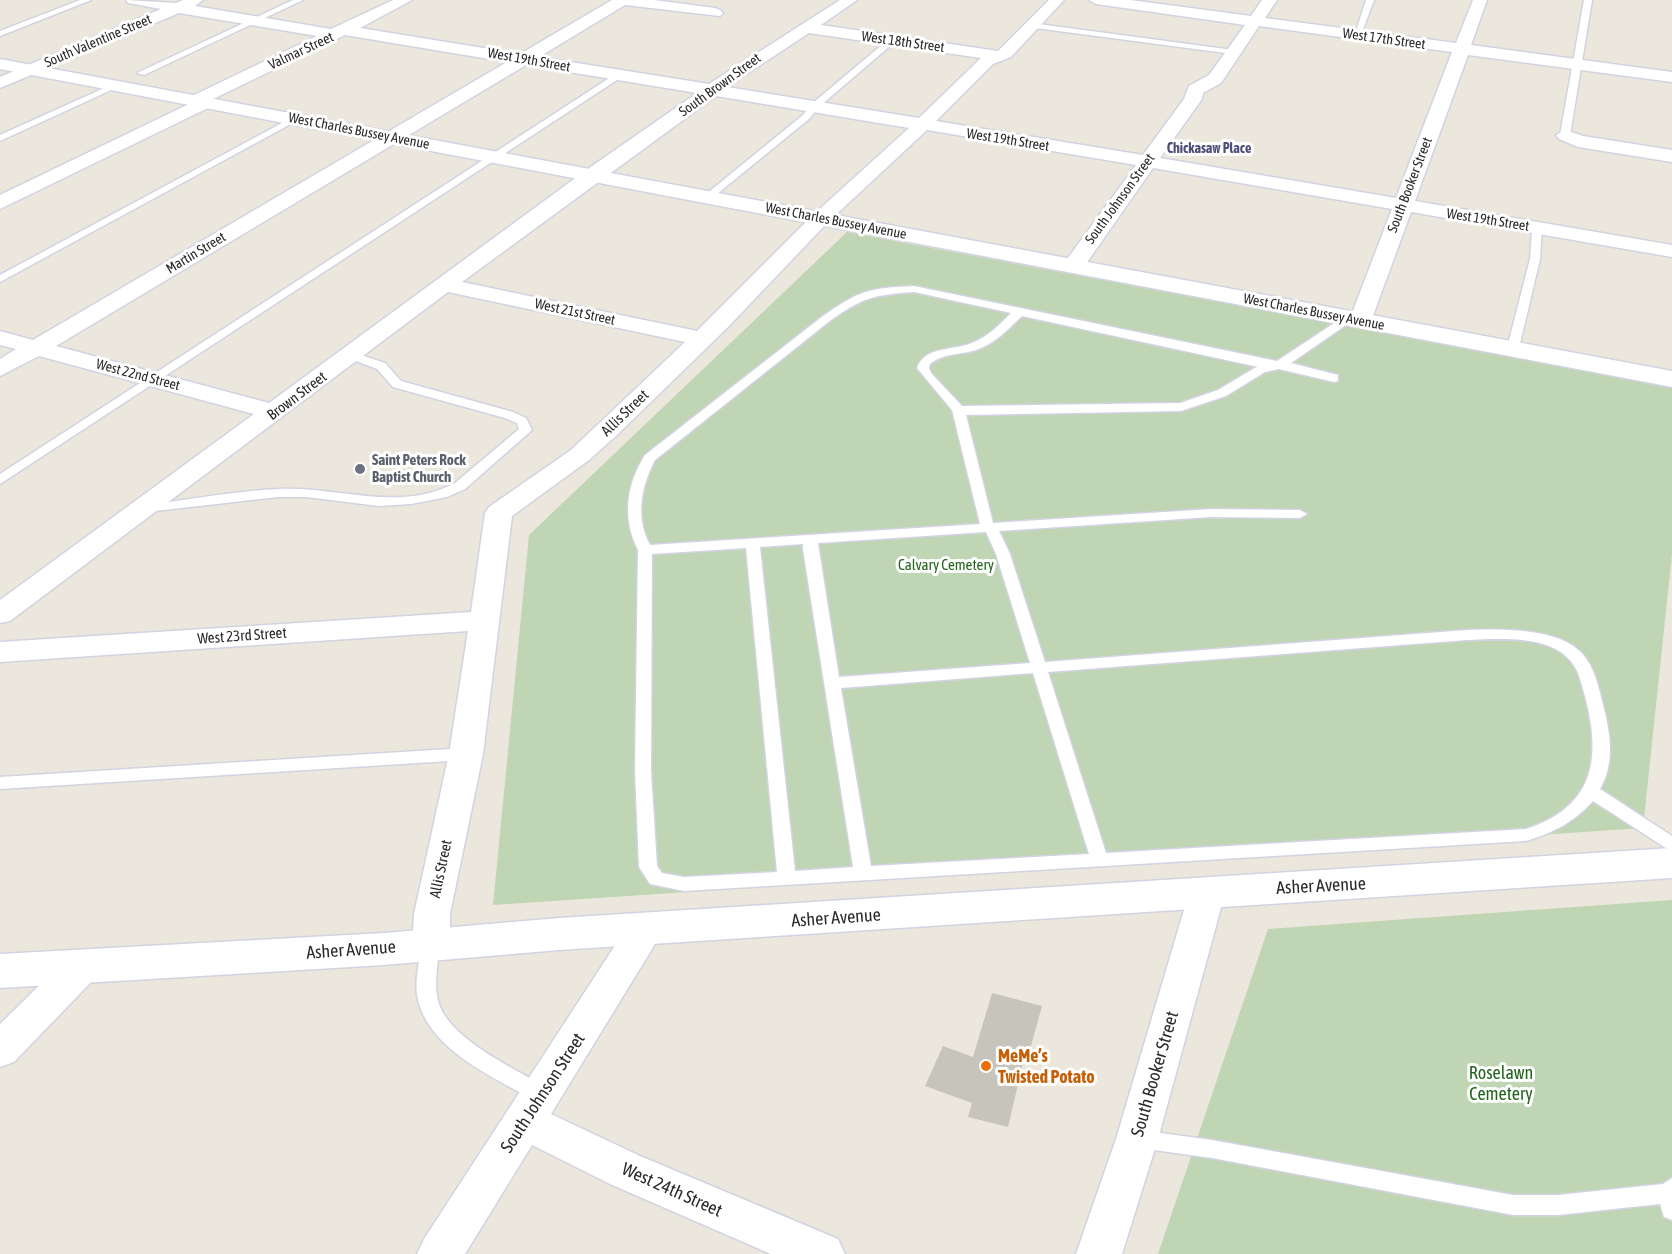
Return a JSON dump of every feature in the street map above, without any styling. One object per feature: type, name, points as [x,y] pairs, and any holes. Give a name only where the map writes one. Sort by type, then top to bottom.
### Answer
[{"type":"street","name":"West 19th Street","points":[[133,0],[255,21],[522,59],[814,109],[1147,161],[1672,251]]},
{"type":"street","name":"South Valentine Street","points":[[0,83],[196,0]]},
{"type":"street","name":"Valmar Street","points":[[0,203],[405,0]]},
{"type":"street","points":[[622,0],[715,13]]},
{"type":"street","name":"Martin Street","points":[[0,369],[622,0]]},
{"type":"street","name":"South Brown Street","points":[[592,175],[758,58],[850,0]]},
{"type":"street","name":"Allis Street","points":[[431,944],[432,914],[466,754],[499,513],[580,455],[702,339],[820,219],[921,126],[987,61],[1010,48],[1057,0]]},
{"type":"street","name":"West 17th Street","points":[[1096,0],[1672,77]]},
{"type":"street","name":"South Johnson Street","points":[[1073,266],[1193,99],[1195,90],[1215,79],[1253,21],[1270,0]]},
{"type":"street","name":"South Booker Street","points":[[1360,321],[1480,0]]},
{"type":"street","name":"West 18th Street","points":[[807,28],[999,56]]},
{"type":"street","name":"West Charles Bussey Avenue","points":[[0,64],[1672,379]]},
{"type":"street","points":[[1565,135],[1578,141],[1672,156]]},
{"type":"street","name":"Brown Street","points":[[0,614],[352,356],[592,175]]},
{"type":"street","name":"West 21st Street","points":[[447,285],[702,339]]},
{"type":"street","name":"West 22nd Street","points":[[0,338],[276,412]]},
{"type":"street","name":"West 23rd Street","points":[[0,652],[484,621]]},
{"type":"street","name":"Asher Avenue","points":[[0,971],[1672,864]]},
{"type":"street","name":"South Booker Street","points":[[1099,1254],[1137,1139],[1207,893]]},
{"type":"street","name":"South Johnson Street","points":[[440,1254],[644,931]]},
{"type":"street","points":[[0,1050],[83,966]]},
{"type":"street","name":"West 24th Street","points":[[533,1108],[626,1170],[774,1245],[822,1254]]},
{"type":"lane","points":[[0,34],[87,0]]},
{"type":"lane","points":[[141,73],[299,0]]},
{"type":"lane","points":[[1357,35],[1370,0]]},
{"type":"lane","points":[[1565,135],[1588,0]]},
{"type":"lane","points":[[1031,25],[1233,52]]},
{"type":"lane","points":[[708,197],[893,40]]},
{"type":"lane","points":[[0,480],[617,76]]},
{"type":"lane","points":[[0,138],[116,86]]},
{"type":"lane","points":[[0,279],[296,119]]},
{"type":"lane","points":[[1513,348],[1535,259],[1537,229]]},
{"type":"lane","points":[[832,683],[1467,635],[1500,634],[1538,640],[1570,650],[1580,660],[1586,670],[1601,729],[1602,759],[1590,791],[1561,822],[1546,830],[1526,835],[684,884],[657,879],[648,867],[644,771],[645,550],[638,539],[634,497],[638,478],[650,458],[826,318],[856,298],[878,291],[914,289],[1334,378]]},
{"type":"lane","points":[[1020,311],[999,332],[982,343],[969,349],[935,355],[925,362],[923,368],[958,409],[984,520],[991,528],[1003,554],[1100,858]]},
{"type":"lane","points":[[958,409],[966,411],[1181,407],[1222,393],[1261,369],[1280,365],[1344,322],[1360,321]]},
{"type":"lane","points":[[142,510],[278,494],[306,493],[379,502],[411,500],[447,493],[460,486],[526,430],[522,421],[509,415],[397,384],[381,366],[352,356]]},
{"type":"lane","points":[[645,550],[1211,513],[1299,514]]},
{"type":"lane","points":[[811,538],[810,549],[863,873]]},
{"type":"lane","points":[[752,542],[787,878]]},
{"type":"lane","points":[[0,783],[466,754]]},
{"type":"lane","points":[[1590,791],[1672,845]]},
{"type":"lane","points":[[431,944],[428,977],[429,1004],[438,1024],[533,1108]]},
{"type":"lane","points":[[1137,1139],[1212,1149],[1513,1205],[1558,1205],[1671,1197]]},
{"type":"green space","name":"Calvary Cemetery","points":[[847,232],[1672,387],[1672,554],[1643,828],[493,905],[529,535]]},
{"type":"green space","name":"Roselawn Cemetery","points":[[1672,900],[1672,1254],[1158,1254],[1268,929]]},
{"type":"building","points":[[992,993],[1042,1006],[1026,1064],[1023,1063],[1008,1127],[968,1117],[972,1103],[925,1086],[943,1046],[973,1057]]},
{"type":"place","name":"Saint Peters Rock Baptist Church","points":[[360,469]]},
{"type":"place","name":"MeMe’s Twisted Potato","points":[[986,1066]]},
{"type":"district","name":"Chickasaw Place","points":[[1209,149]]}]
